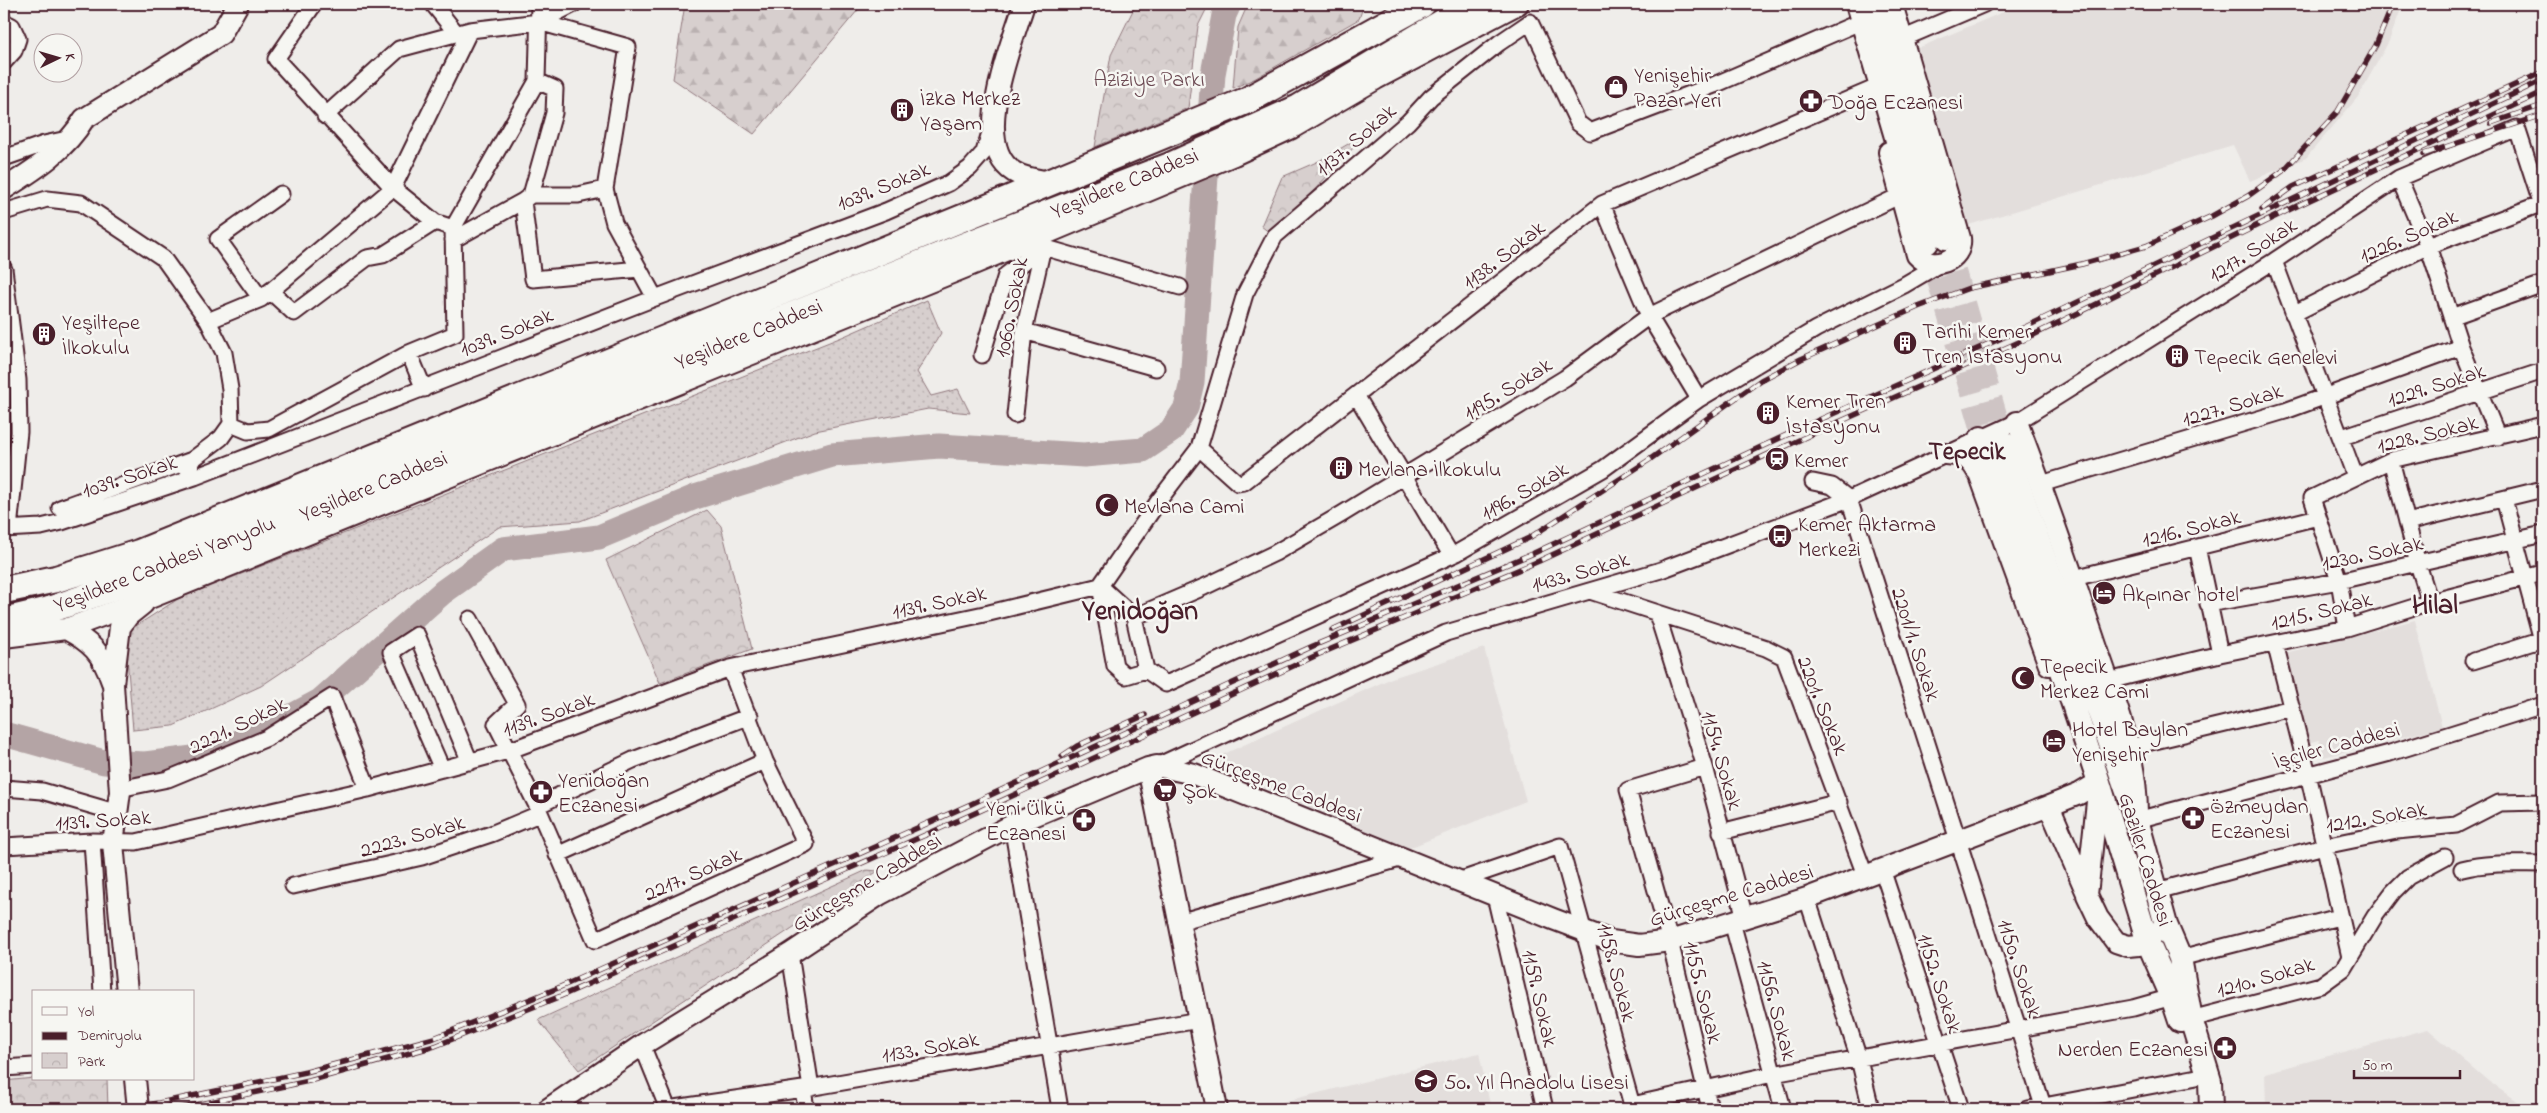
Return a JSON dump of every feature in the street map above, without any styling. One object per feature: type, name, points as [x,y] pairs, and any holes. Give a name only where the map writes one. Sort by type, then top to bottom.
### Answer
[{"type":"highway","points":[[1370,34],[1383,4]]},
{"type":"highway","name":"Yeşildere Caddesi","points":[[4,590],[56,579],[139,552],[1051,182],[1248,100],[1422,4]]},
{"type":"highway","name":"Yeşildere Caddesi","points":[[4,621],[46,612],[168,568],[964,246],[1167,175],[1231,147],[1474,4]]},
{"type":"main road","points":[[4,189],[26,176],[73,138],[84,119],[221,34],[238,4]]},
{"type":"main road","points":[[1024,4],[1002,79],[993,124],[990,153],[1014,172],[1051,182]]},
{"type":"main road","points":[[1231,147],[1292,128],[1384,75],[1518,4]]},
{"type":"main road","points":[[1846,4],[1855,14],[1930,245]]},
{"type":"main road","points":[[1877,4],[1930,245],[1929,263],[1944,262],[1957,254],[1961,244],[1960,238],[1892,4]]},
{"type":"main road","points":[[1855,14],[1901,196],[1930,245]]},
{"type":"main road","name":"Yeşildere Caddesi Yanyolu","points":[[4,637],[66,629],[150,598],[986,259],[1167,175]]},
{"type":"main road","points":[[2017,422],[2074,578],[2130,747],[2137,789],[2138,820]]},
{"type":"main road","points":[[1991,442],[1972,446],[1978,473],[2086,767],[2099,782],[2087,895]]},
{"type":"main road","name":"Gaziler Caddesi","points":[[1991,442],[2147,940],[2172,997],[2197,1077],[2199,1109]]},
{"type":"main road","name":"Gaziler Caddesi","points":[[1991,442],[2138,820],[2166,925],[2180,958],[2191,1019],[2210,1081],[2212,1109]]},
{"type":"main road","points":[[1945,454],[1963,455],[1971,461],[1978,473]]},
{"type":"main road","points":[[127,990],[103,861],[113,842],[120,792],[112,684],[120,627],[128,616],[150,598]]},
{"type":"main road","points":[[66,629],[93,646],[101,656],[112,684]]},
{"type":"main road","points":[[1153,767],[1179,922],[1217,1109]]},
{"type":"main road","name":"Gürçeşme Caddesi","points":[[553,1108],[642,1045],[790,954],[879,895],[1012,825],[1153,767],[1194,774],[1584,931],[1611,941],[1639,946],[1670,941],[1808,898],[2050,806],[2079,794],[2099,782]]},
{"type":"main road","points":[[2050,806],[2098,918],[2116,942],[2128,946],[2138,945],[2166,925]]},
{"type":"main road","points":[[113,910],[114,990]]},
{"type":"main road","points":[[122,1080],[125,1109]]},
{"type":"main road","points":[[135,1080],[138,1109]]},
{"type":"street","points":[[314,4],[276,59],[393,188],[453,234]]},
{"type":"street","points":[[433,4],[464,32]]},
{"type":"street","points":[[231,424],[248,431],[269,429],[409,353],[454,334],[453,234],[537,81],[539,4]]},
{"type":"street","points":[[326,116],[399,49],[464,32],[540,22],[574,4]]},
{"type":"street","points":[[1902,39],[1984,4]]},
{"type":"street","name":"1137. Sokak","points":[[1100,586],[1160,499],[1199,448],[1245,294],[1275,236],[1408,122],[1432,97],[1499,43],[1530,22],[1578,123],[1590,132],[1714,85],[1855,14]]},
{"type":"street","points":[[4,22],[12,26],[18,39],[14,51],[4,62]]},
{"type":"street","points":[[540,22],[628,47],[605,189],[614,223],[655,298]]},
{"type":"street","points":[[208,321],[266,295],[393,188],[464,32]]},
{"type":"street","points":[[537,81],[555,89],[554,113],[527,198],[533,280],[639,269]]},
{"type":"street","name":"1138. Sokak","points":[[1199,448],[1238,483],[1244,482],[1602,204],[1873,89]]},
{"type":"street","name":"1217. Sokak","points":[[2017,422],[2274,261],[2399,178],[2517,128],[2543,205]]},
{"type":"street","points":[[4,158],[44,144],[73,138]]},
{"type":"street","name":"1039. Sokak","points":[[6,529],[41,528],[187,480],[655,298],[886,211],[949,183],[990,153]]},
{"type":"street","points":[[2399,178],[2428,246],[2461,347],[2498,437]]},
{"type":"street","points":[[453,234],[527,198],[578,195],[605,189]]},
{"type":"street","points":[[281,194],[218,239],[266,295],[294,313],[367,258],[383,255],[436,222]]},
{"type":"street","name":"1195. Sokak","points":[[1134,616],[1204,587],[1275,553],[1404,477],[1565,378],[1649,316],[1901,196]]},
{"type":"street","points":[[4,212],[47,199],[81,203],[162,258],[208,321],[224,353],[230,389],[231,424],[221,438],[192,460],[60,508]]},
{"type":"street","points":[[1602,204],[1649,316],[1699,399]]},
{"type":"street","name":"1226. Sokak","points":[[2293,314],[2428,246],[2543,205]]},
{"type":"street","points":[[1904,285],[1915,272],[1930,245]]},
{"type":"street","points":[[1043,247],[1180,287]]},
{"type":"street","name":"1060. Sokak","points":[[982,355],[1006,275],[1043,247]]},
{"type":"street","name":"1060. Sokak","points":[[1015,416],[1024,331],[1043,247]]},
{"type":"street","points":[[986,259],[995,269],[1006,275]]},
{"type":"street","points":[[2274,261],[2342,437],[2355,476]]},
{"type":"street","name":"1196. Sokak","points":[[1146,670],[1166,684],[1452,555],[1602,469],[1699,399],[1816,329],[1904,285],[1944,262]]},
{"type":"street","points":[[4,269],[11,380],[19,432],[10,438],[6,529]]},
{"type":"street","points":[[2451,317],[2543,284]]},
{"type":"street","points":[[1024,331],[1156,368]]},
{"type":"street","name":"1227. Sokak","points":[[2041,484],[2325,397],[2461,347]]},
{"type":"street","points":[[409,353],[424,389]]},
{"type":"street","name":"1229. Sokak","points":[[2342,437],[2543,370]]},
{"type":"street","points":[[1356,395],[1452,555]]},
{"type":"street","name":"1433. Sokak","points":[[1153,767],[1446,633],[1661,570],[1849,498],[1945,454],[1991,442],[2017,422]]},
{"type":"street","name":"1228. Sokak","points":[[2348,628],[2339,581],[2312,498],[2391,460],[2498,437],[2543,425]]},
{"type":"street","points":[[187,480],[192,460]]},
{"type":"street","points":[[2391,460],[2418,564],[2430,602]]},
{"type":"street","points":[[1813,482],[1832,486],[1849,498]]},
{"type":"street","points":[[2407,522],[2543,490]]},
{"type":"street","name":"2201/1. Sokak","points":[[1849,498],[1957,841]]},
{"type":"street","points":[[2473,661],[2543,641],[2504,499]]},
{"type":"street","name":"1216. Sokak","points":[[2074,578],[2318,517]]},
{"type":"street","name":"1230. Sokak","points":[[2208,604],[2339,581],[2543,534]]},
{"type":"street","points":[[2197,547],[2220,654]]},
{"type":"street","name":"1215. Sokak","points":[[2108,681],[2220,654],[2348,628],[2430,602],[2543,573]]},
{"type":"street","points":[[1100,586],[1134,616],[1146,670],[1126,676],[1115,666],[1100,586]]},
{"type":"street","name":"1139. Sokak","points":[[4,846],[144,840],[368,789],[508,751],[730,668],[989,613],[1100,586]]},
{"type":"street","name":"2201. Sokak","points":[[1590,591],[1766,648],[1784,656],[1839,802],[1874,872]]},
{"type":"street","name":"1154. Sokak","points":[[1657,614],[1705,767],[1721,832],[1739,920]]},
{"type":"street","points":[[470,619],[517,704],[496,724],[538,810],[557,855],[765,761],[750,716],[730,668]]},
{"type":"street","points":[[442,769],[391,652],[417,635],[470,762]]},
{"type":"street","points":[[2275,643],[2308,774],[2339,917],[2350,957]]},
{"type":"street","name":"2221. Sokak","points":[[120,792],[124,788],[168,779],[267,738],[332,697],[368,789]]},
{"type":"street","name":"İşçiler Caddesi","points":[[2138,820],[2390,753],[2543,705]]},
{"type":"street","points":[[2130,747],[2292,708]]},
{"type":"street","name":"2223. Sokak","points":[[293,886],[422,857],[491,834],[633,760],[750,716]]},
{"type":"street","name":"2217. Sokak","points":[[557,855],[595,940],[806,844],[765,761]]},
{"type":"street","name":"1155. Sokak","points":[[1705,767],[1628,790],[1670,941],[1710,1109]]},
{"type":"street","points":[[4,788],[42,791],[118,812]]},
{"type":"street","points":[[1721,832],[1839,802]]},
{"type":"street","name":"1212. Sokak","points":[[2156,891],[2324,846],[2397,831],[2456,826],[2499,803],[2543,802]]},
{"type":"street","points":[[1012,825],[1060,1109]]},
{"type":"street","name":"1150. Sokak","points":[[1957,841],[2044,1107]]},
{"type":"street","points":[[92,842],[102,990]]},
{"type":"street","name":"1158. Sokak","points":[[1458,881],[1560,846],[1632,1107]]},
{"type":"street","name":"1210. Sokak","points":[[2191,1019],[2321,985],[2343,968],[2375,916],[2393,892],[2408,877],[2445,856]]},
{"type":"street","points":[[1179,922],[1403,858]]},
{"type":"street","points":[[2462,869],[2495,864],[2543,864]]},
{"type":"street","name":"1152. Sokak","points":[[1874,872],[1961,1109]]},
{"type":"street","name":"1159. Sokak","points":[[1495,896],[1545,1109]]},
{"type":"street","points":[[1808,898],[1859,1059],[1871,1109]]},
{"type":"street","points":[[2180,958],[2339,917]]},
{"type":"street","name":"1156. Sokak","points":[[1739,920],[1773,1074],[1783,1109]]},
{"type":"street","points":[[790,954],[807,1088],[806,1109]]},
{"type":"street","points":[[1632,1107],[1705,1088],[1773,1074],[2133,1008],[2172,997]]},
{"type":"street","name":"1133. Sokak","points":[[668,1109],[807,1088],[1199,1020]]},
{"type":"street","points":[[642,1045],[668,1109]]},
{"type":"street","points":[[4,1068],[32,1066]]},
{"type":"street","points":[[2028,1109],[2197,1077]]},
{"type":"shaded area","points":[[2022,4],[2403,4],[2389,41],[2358,97],[2306,158],[2250,181],[2233,145],[1962,227],[1918,48]]},
{"type":"shaded area","points":[[2415,620],[2442,727],[2324,757],[2319,740],[2307,743],[2285,653]]},
{"type":"shaded area","points":[[1484,648],[1526,801],[1409,848],[1204,763],[1392,678]]},
{"type":"shaded area","points":[[2428,1029],[2488,1081],[2522,1105],[2543,1105],[2543,1109],[2266,1109],[2265,1073]]},
{"type":"shaded area","name":"50. Yıl Anadolu Lisesi","points":[[1479,1053],[1491,1109],[1254,1109]]},
{"type":"green space","points":[[685,4],[863,4],[754,134],[673,79]]},
{"type":"green space","name":"Aziziye Parkı","points":[[1136,4],[1209,4],[1198,26],[1188,108],[1095,147],[1111,55]]},
{"type":"green space","points":[[1248,4],[1364,4],[1359,19],[1254,79],[1233,88],[1238,27]]},
{"type":"green space","points":[[1367,133],[1317,187],[1270,233],[1261,226],[1282,177],[1319,161]]},
{"type":"green space","points":[[927,300],[941,333],[917,372],[931,396],[958,389],[970,413],[928,409],[815,431],[580,521],[499,527],[261,686],[173,726],[133,730],[125,633],[178,599],[842,337]]},
{"type":"green space","points":[[707,510],[721,526],[752,649],[660,683],[606,560]]},
{"type":"green space","points":[[867,870],[878,871],[579,1070],[538,1020]]},
{"type":"green space","points":[[32,1078],[32,1080],[107,1080],[108,1109],[4,1109],[4,1081]]},
{"type":"waterway","points":[[4,734],[104,762],[145,764],[201,757],[260,733],[320,701],[443,592],[503,549],[599,537],[695,497],[832,455],[939,446],[1084,455],[1143,450],[1171,431],[1186,408],[1192,382],[1213,74],[1224,15],[1229,4]]},
{"type":"tunnel","points":[[1946,240],[2004,443]]},
{"type":"tunnel","points":[[1928,246],[1987,447]]},
{"type":"railway","points":[[1332,630],[1529,538],[1649,460],[1761,380],[1801,359],[1918,307],[1969,288],[2082,264],[2146,246],[2212,216],[2248,196],[2284,170],[2338,111],[2376,45],[2393,4]]},
{"type":"railway","points":[[2262,209],[2293,187],[2543,72]]},
{"type":"railway","points":[[113,1109],[159,1103],[306,1072],[434,1038],[558,988],[971,804],[1313,646],[1534,553],[1808,425],[2015,332],[2543,80]]},
{"type":"railway","points":[[177,1109],[309,1081],[435,1046],[561,996],[975,813],[1317,655],[1539,561],[1812,434],[2019,342],[2301,204],[2543,92]]},
{"type":"railway","points":[[2491,123],[2543,105]]},
{"type":"railway","points":[[2424,154],[2543,115]]},
{"type":"railway","points":[[1062,756],[1077,746],[1145,715]]},
{"type":"place","name":"Yenişehir Pazar Yeri","points":[[1616,87]]},
{"type":"place","name":"Doğa Eczanesi","points":[[1811,101]]},
{"type":"place","name":"İzka Merkez Yaşam","points":[[902,110]]},
{"type":"place","name":"Yeşiltepe İlkokulu","points":[[44,334]]},
{"type":"place","name":"Tarihi Kemer Tren İstasyonu","points":[[1905,343]]},
{"type":"place","name":"Tepecik Genelevi","points":[[2177,356]]},
{"type":"place","name":"Kemer Tren İstasyonu","points":[[1768,413]]},
{"type":"place","name":"Kemer","points":[[1777,459]]},
{"type":"place","name":"Mevlana İlkokulu","points":[[1341,468]]},
{"type":"place","name":"Mevlana Cami","points":[[1107,505]]},
{"type":"place","name":"Kemer Aktarma Merkezi","points":[[1780,536]]},
{"type":"place","name":"Akpınar hotel","points":[[2104,593]]},
{"type":"place","name":"Tepecik Merkez Cami","points":[[2023,678]]},
{"type":"place","name":"Hotel Baylan Yenişehir","points":[[2054,741]]},
{"type":"place","name":"Şok","points":[[1165,790]]},
{"type":"place","name":"Yenidoğan Eczanesi","points":[[541,792]]},
{"type":"place","name":"Özmeydan Eczanesi","points":[[2193,818]]},
{"type":"place","name":"Yeni Ülkü Eczanesi","points":[[1084,820]]},
{"type":"place","name":"Nerden Eczanesi","points":[[2225,1048]]},
{"type":"place","name":"50. Yıl Anadolu Lisesi","points":[[1426,1081]]},
{"type":"district","name":"Tepecik","points":[[1967,450]]},
{"type":"district","name":"Hilal","points":[[2435,603]]},
{"type":"district","name":"Yenidoğan","points":[[1140,609]]}]
